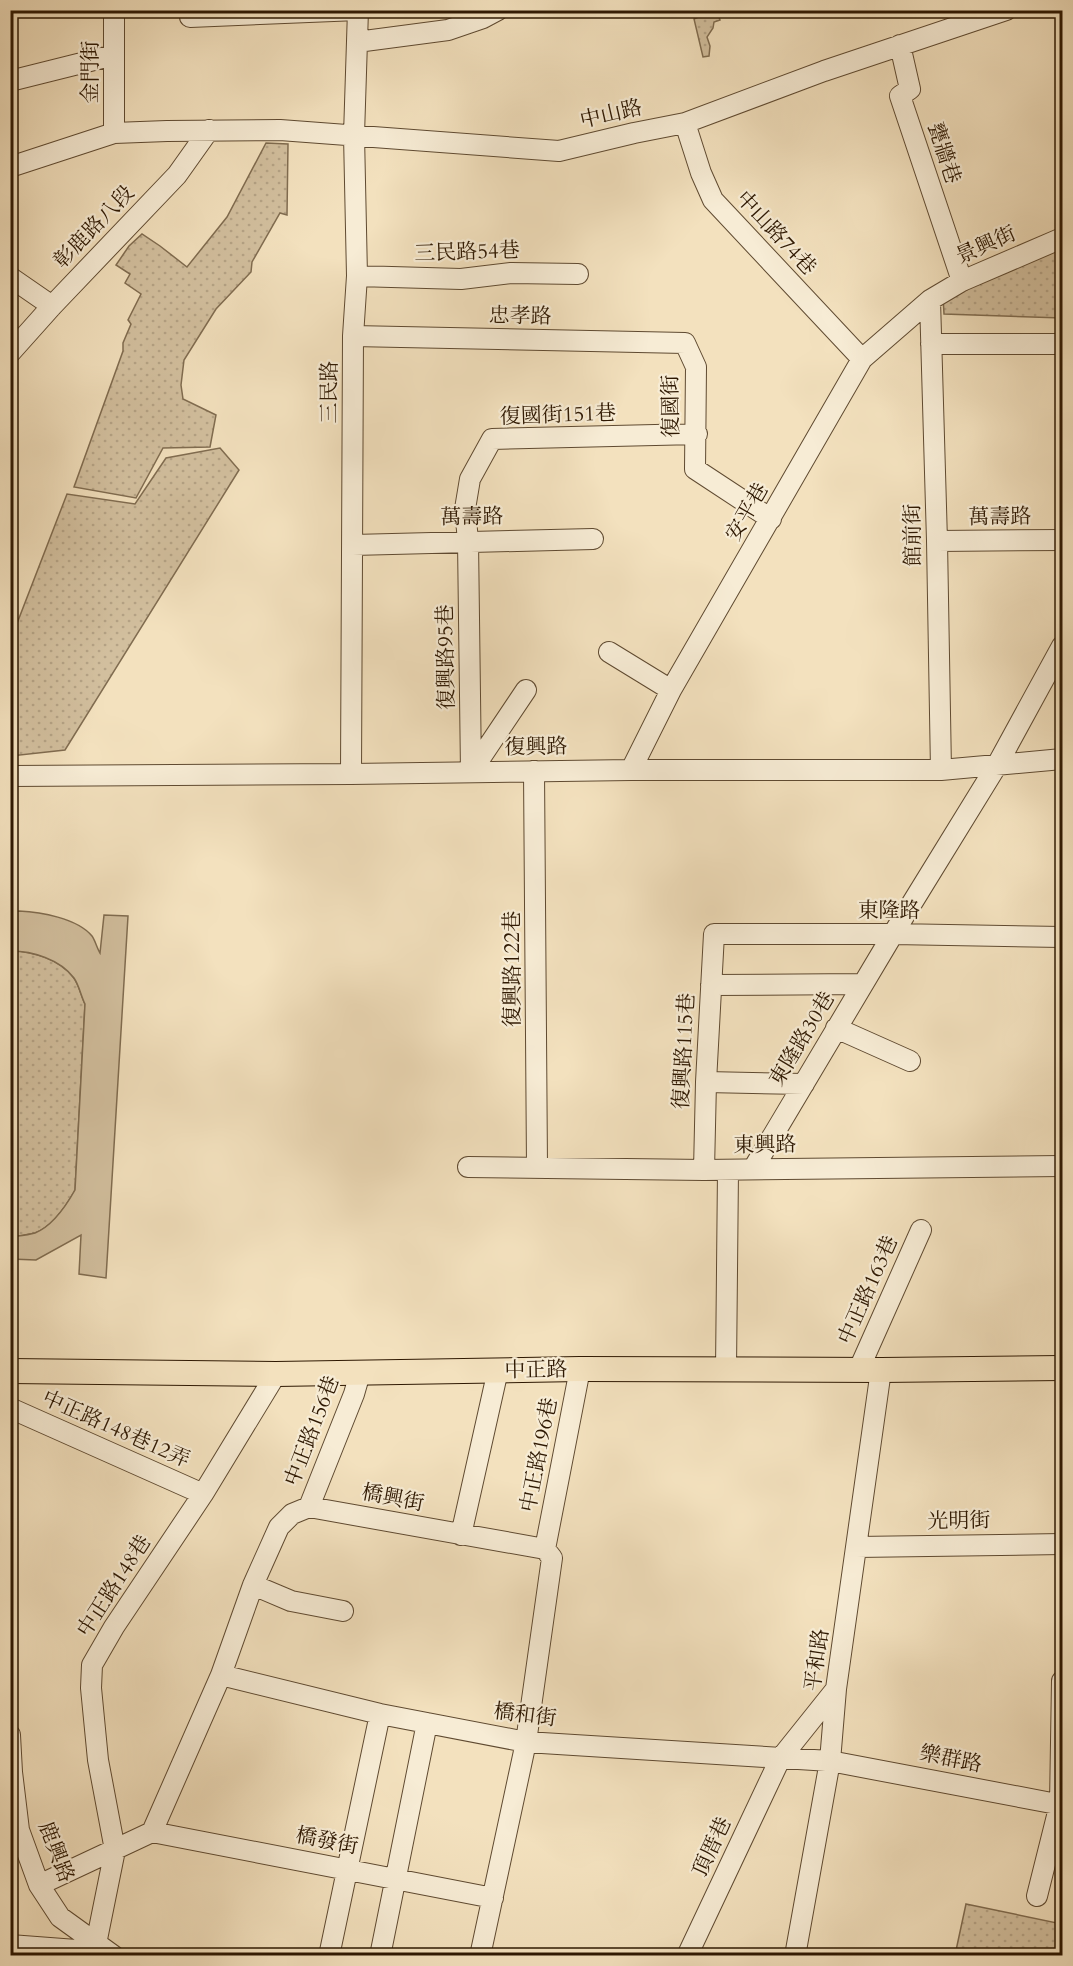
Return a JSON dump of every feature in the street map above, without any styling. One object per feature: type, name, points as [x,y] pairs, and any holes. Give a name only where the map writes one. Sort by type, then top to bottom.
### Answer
[{"type":"main road","name":"中正路","points":[[10,1371],[276,1374],[580,1369],[1062,1368]]},
{"type":"street","name":"金門街","points":[[114,10],[114,133]]},
{"type":"street","points":[[190,17],[211,13],[358,10]]},
{"type":"street","name":"三民路","points":[[351,774],[353,336],[357,276],[354,135],[358,10]]},
{"type":"street","points":[[357,42],[448,30],[483,18],[498,10]]},
{"type":"street","name":"中山路","points":[[10,166],[114,133],[209,130],[280,130],[559,151],[685,123],[813,74],[1006,10]]},
{"type":"street","name":"甕牆巷","points":[[900,45],[910,89],[900,96],[962,281]]},
{"type":"street","points":[[10,81],[114,55]]},
{"type":"street","name":"中山路74巷","points":[[685,123],[713,200],[862,359]]},
{"type":"street","name":"彰鹿路八段","points":[[10,353],[177,175],[209,130]]},
{"type":"street","name":"景興街","points":[[930,300],[962,281],[1062,238]]},
{"type":"street","name":"三民路54巷","points":[[357,276],[461,279],[511,273],[578,274]]},
{"type":"street","points":[[10,277],[52,306]]},
{"type":"street","name":"安平巷","points":[[631,770],[671,690],[862,359],[930,300]]},
{"type":"street","name":"館前街","points":[[930,300],[941,770]]},
{"type":"street","name":"忠孝路","points":[[353,336],[685,343]]},
{"type":"street","name":"復國街","points":[[685,343],[696,367],[695,469],[771,519]]},
{"type":"street","points":[[931,344],[1062,344]]},
{"type":"street","name":"復國街151巷","points":[[468,541],[465,509],[470,478],[492,439],[697,434]]},
{"type":"street","name":"萬壽路","points":[[353,545],[593,539]]},
{"type":"street","name":"萬壽路","points":[[937,541],[1062,540]]},
{"type":"street","name":"復興路95巷","points":[[468,541],[471,772]]},
{"type":"street","name":"東隆路30巷","points":[[753,1169],[836,1028],[997,765],[1062,646]]},
{"type":"street","points":[[609,652],[671,690]]},
{"type":"street","points":[[471,772],[526,690]]},
{"type":"street","name":"復興路","points":[[10,776],[631,770],[941,770],[1062,759]]},
{"type":"street","name":"復興路122巷","points":[[534,771],[537,1167]]},
{"type":"street","name":"東隆路","points":[[714,934],[1062,937]]},
{"type":"street","name":"復興路115巷","points":[[704,1170],[714,934]]},
{"type":"street","points":[[711,985],[863,984]]},
{"type":"street","points":[[836,1028],[910,1060]]},
{"type":"street","points":[[706,1082],[804,1084]]},
{"type":"street","name":"東興路","points":[[468,1167],[728,1170],[1062,1166]]},
{"type":"street","points":[[726,1370],[728,1170]]},
{"type":"street","name":"中正路163巷","points":[[870,1369],[921,1230]]},
{"type":"street","name":"中正路196巷","points":[[545,1549],[580,1369]]},
{"type":"street","name":"平和路","points":[[795,1956],[830,1761],[836,1689],[857,1547],[870,1369]]},
{"type":"street","points":[[461,1536],[498,1370]]},
{"type":"street","name":"中正路156巷","points":[[309,1507],[354,1394],[360,1373]]},
{"type":"street","name":"中正路148巷","points":[[116,1850],[98,1760],[91,1688],[92,1665],[114,1627],[203,1494],[276,1374]]},
{"type":"street","name":"中正路148巷12弄","points":[[10,1408],[203,1494]]},
{"type":"street","points":[[39,1885],[152,1832],[221,1675],[253,1585],[279,1527],[291,1514],[309,1507]]},
{"type":"street","name":"橋興街","points":[[309,1507],[461,1536],[545,1549]]},
{"type":"street","name":"光明街","points":[[857,1547],[1062,1544]]},
{"type":"street","points":[[480,1956],[526,1742],[552,1558],[545,1549]]},
{"type":"street","points":[[253,1585],[291,1601],[343,1611]]},
{"type":"street","name":"橋和街","points":[[221,1675],[380,1714],[526,1742],[830,1761]]},
{"type":"street","points":[[1036,1896],[1061,1805],[1062,1681]]},
{"type":"street","name":"頂厝巷","points":[[687,1956],[780,1759],[836,1689]]},
{"type":"street","points":[[329,1956],[380,1714]]},
{"type":"street","points":[[380,1956],[427,1724]]},
{"type":"street","name":"鹿興路","points":[[10,1735],[19,1830],[39,1885],[60,1917],[114,1956]]},
{"type":"street","name":"樂群路","points":[[830,1761],[1061,1805]]},
{"type":"street","name":"橋發街","points":[[152,1832],[493,1898]]},
{"type":"street","points":[[10,1945],[76,1950],[96,1944],[116,1850]]},
{"type":"shaded area","points":[[703,11],[717,11],[720,20],[714,22],[707,37],[710,46],[709,56],[703,57],[694,19],[703,15]]},
{"type":"shaded area","points":[[266,143],[288,144],[287,215],[280,213],[252,262],[251,272],[216,309],[184,360],[181,385],[183,399],[216,415],[210,447],[163,448],[136,498],[74,487],[123,351],[123,343],[131,324],[128,320],[141,294],[125,283],[130,274],[116,265],[129,246],[142,234],[187,267],[227,217]]},
{"type":"shaded area","points":[[1062,244],[1062,318],[944,314],[943,296]]},
{"type":"shaded area","points":[[220,448],[239,470],[65,750],[11,756],[11,639],[67,494],[135,504],[166,458]]},
{"type":"shaded area","points":[[19,911],[68,920],[92,936],[100,953],[104,915],[128,916],[106,1278],[79,1274],[81,1235],[36,1260],[11,1259],[11,1237],[35,1233],[48,1226],[63,1209],[75,1190],[85,1004],[76,981],[68,971],[45,957],[11,951],[11,913]]},
{"type":"shaded area","points":[[10,951],[37,955],[60,965],[75,980],[85,1004],[75,1190],[63,1209],[48,1226],[35,1233],[11,1237]]},
{"type":"shaded area","points":[[966,1904],[1062,1924],[1062,1955],[955,1955]]}]
